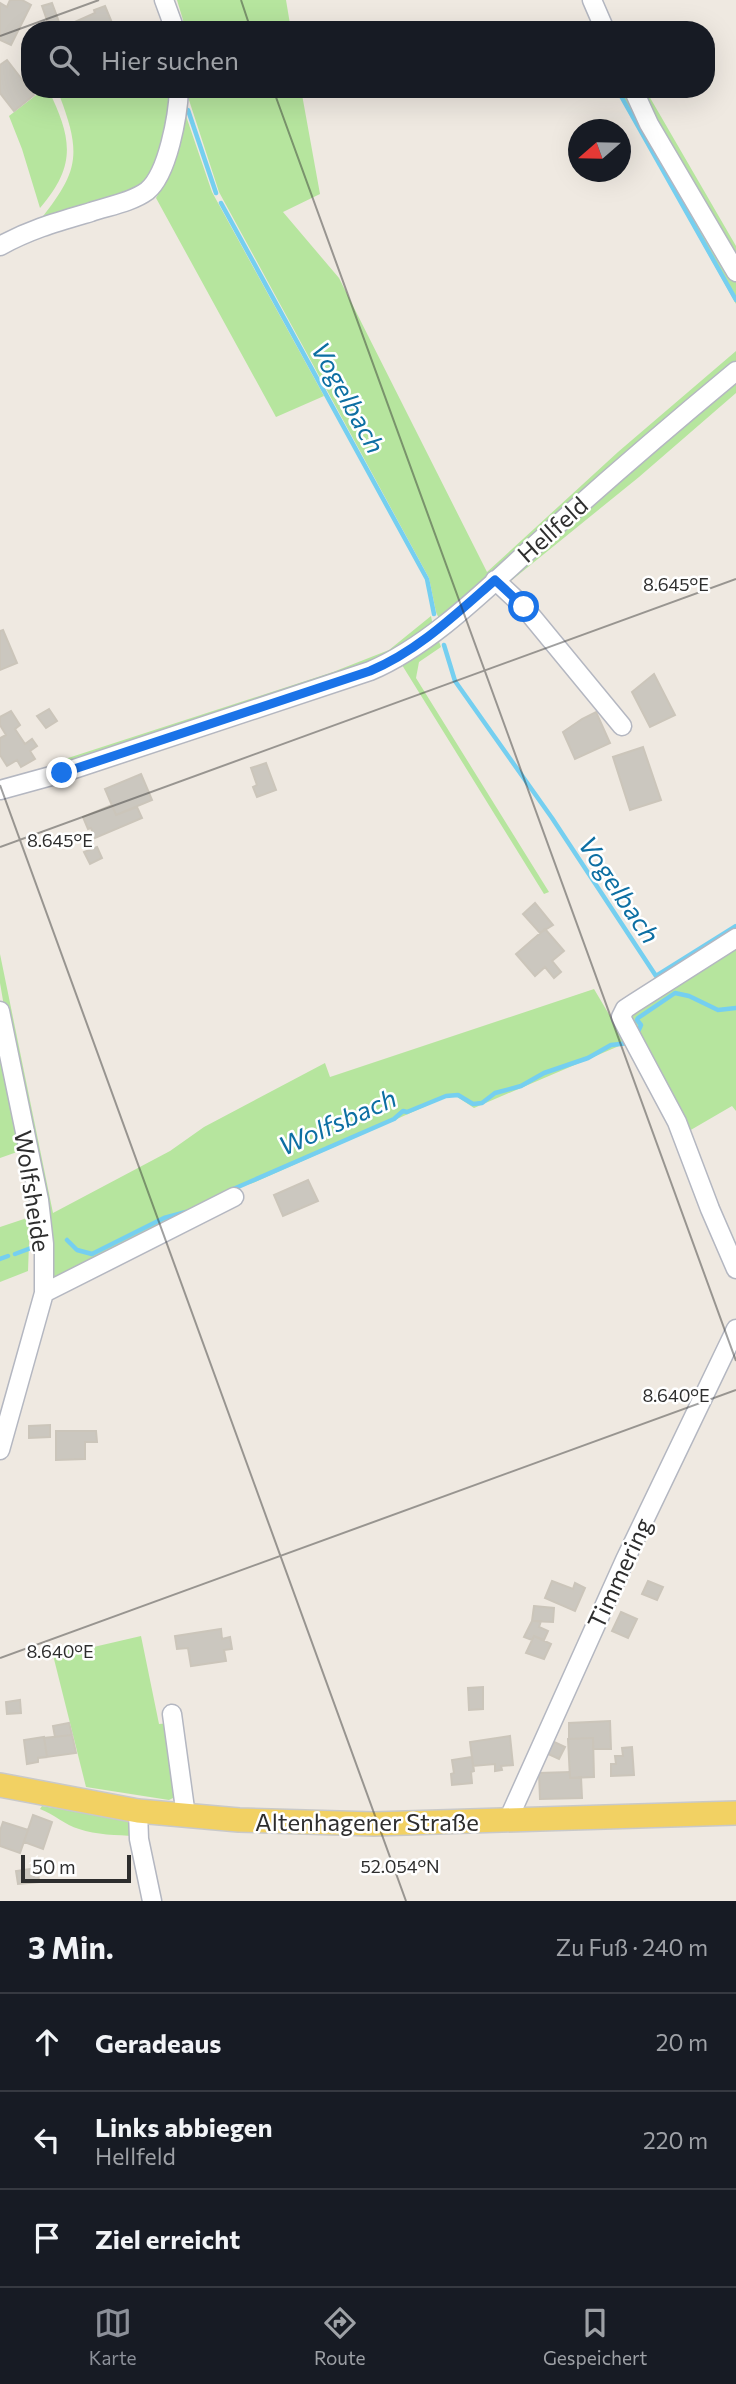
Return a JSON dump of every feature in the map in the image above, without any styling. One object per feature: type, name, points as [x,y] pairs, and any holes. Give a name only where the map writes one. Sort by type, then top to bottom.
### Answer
[{"type":"main road","name":"Altenhagener Straße","points":[[0,1785],[138,1811],[239,1820],[374,1824],[736,1813]]},
{"type":"street","points":[[164,0],[172,21]]},
{"type":"street","points":[[592,0],[601,21]]},
{"type":"street","points":[[0,246],[28,231],[121,203],[147,191],[164,164],[179,98]]},
{"type":"street","points":[[637,98],[649,124],[736,272]]},
{"type":"street","name":"Hellfeld","points":[[0,790],[62,773],[394,661],[434,632],[626,463],[736,371]]},
{"type":"street","points":[[495,580],[524,607],[622,726]]},
{"type":"street","points":[[736,938],[625,1009],[621,1017],[677,1122],[736,1269]]},
{"type":"street","name":"Wolfsheide","points":[[0,1011],[3,1040],[40,1200],[44,1244],[44,1293],[0,1450]]},
{"type":"street","points":[[44,1293],[234,1197]]},
{"type":"street","name":"Timmering","points":[[508,1820],[625,1560],[736,1329]]},
{"type":"street","points":[[172,1714],[186,1816]]},
{"type":"street","points":[[138,1811],[139,1839],[152,1901]]},
{"type":"green space","points":[[177,0],[286,0],[290,21],[183,21]]},
{"type":"green space","points":[[32,98],[52,98],[62,122],[67,151],[65,164],[52,193],[40,208],[22,149],[9,116]]},
{"type":"green space","points":[[60,98],[170,98],[152,177],[125,193],[40,220],[69,175],[73,149]]},
{"type":"green space","points":[[188,98],[303,98],[320,194],[283,212],[339,278],[487,572],[618,452],[736,351],[736,363],[440,621],[429,578],[219,192]]},
{"type":"green space","points":[[621,98],[632,98],[736,277],[736,304]]},
{"type":"green space","points":[[643,98],[650,98],[736,246],[736,258]]},
{"type":"green space","points":[[185,113],[212,192],[324,396],[276,417],[156,198],[170,173]]},
{"type":"green space","points":[[736,377],[736,393],[639,477],[507,584],[511,573]]},
{"type":"green space","points":[[431,616],[433,626],[381,660],[68,765],[65,759],[333,672],[389,650]]},
{"type":"green space","points":[[437,636],[441,647],[419,662],[416,678],[549,892],[544,894],[402,665],[406,658]]},
{"type":"green space","points":[[736,941],[736,1111],[732,1106],[689,1131],[632,1018],[634,1009]]},
{"type":"green space","points":[[0,954],[53,1213],[170,1151],[204,1127],[325,1063],[330,1077],[594,989],[626,1043],[474,1108],[453,1094],[253,1183],[224,1191],[191,1212],[51,1280],[0,983]]},
{"type":"green space","points":[[0,1049],[24,1155],[17,1152],[0,1158]]},
{"type":"green space","points":[[30,1217],[28,1271],[0,1282],[0,1227]]},
{"type":"green space","points":[[141,1636],[159,1724],[171,1723],[175,1797],[169,1800],[86,1787],[52,1651],[85,1649]]},
{"type":"green space","points":[[42,1806],[133,1821],[135,1836],[99,1834],[79,1829],[40,1809]]},
{"type":"building","points":[[10,0],[22,0],[31,5],[11,45],[0,40],[0,3],[7,7]]},
{"type":"building","points":[[52,3],[59,21],[47,21],[42,6]]},
{"type":"building","points":[[105,6],[111,21],[77,21],[95,13],[94,10]]},
{"type":"building","points":[[7,60],[21,78],[21,98],[30,98],[14,111],[0,93],[0,65]]},
{"type":"building","points":[[3,630],[17,663],[0,670],[0,631]]},
{"type":"building","points":[[654,674],[675,715],[650,727],[632,692]]},
{"type":"building","points":[[49,709],[57,721],[46,728],[37,716]]},
{"type":"building","points":[[11,711],[20,725],[15,729],[25,744],[32,739],[37,746],[30,751],[35,759],[21,767],[17,760],[7,766],[0,755],[0,738],[6,735],[0,725],[0,717]]},
{"type":"building","points":[[596,712],[610,743],[575,759],[563,732]]},
{"type":"building","points":[[643,747],[661,800],[630,810],[613,757]]},
{"type":"building","points":[[266,763],[276,790],[257,797],[253,787],[257,785],[251,768]]},
{"type":"building","points":[[141,774],[152,800],[116,815],[105,789]]},
{"type":"building","points":[[112,805],[116,815],[137,807],[142,818],[95,838],[83,817]]},
{"type":"building","points":[[97,847],[102,858],[90,864],[84,852]]},
{"type":"building","points":[[535,903],[553,925],[540,933],[523,914]]},
{"type":"building","points":[[545,929],[564,951],[552,961],[561,972],[554,978],[545,967],[535,976],[516,954]]},
{"type":"building","points":[[308,1180],[318,1201],[283,1216],[274,1195]]},
{"type":"building","points":[[50,1425],[50,1437],[29,1438],[29,1426]]},
{"type":"building","points":[[56,1431],[96,1431],[97,1442],[85,1442],[85,1459],[56,1460]]},
{"type":"building","points":[[552,1581],[573,1589],[575,1583],[585,1588],[575,1611],[545,1598]]},
{"type":"building","points":[[648,1581],[663,1587],[657,1600],[642,1594]]},
{"type":"building","points":[[534,1606],[554,1608],[553,1622],[532,1621]]},
{"type":"building","points":[[621,1612],[637,1619],[628,1638],[612,1631]]},
{"type":"building","points":[[532,1621],[541,1621],[539,1627],[548,1631],[544,1640],[534,1636],[532,1640],[524,1637]]},
{"type":"building","points":[[221,1629],[222,1639],[230,1637],[232,1649],[224,1650],[226,1661],[191,1666],[188,1648],[177,1649],[175,1636]]},
{"type":"building","points":[[534,1636],[551,1644],[544,1659],[526,1653]]},
{"type":"building","points":[[483,1687],[483,1709],[469,1710],[468,1688]]},
{"type":"building","points":[[20,1700],[21,1713],[7,1714],[6,1702]]},
{"type":"building","points":[[610,1721],[611,1749],[593,1749],[593,1738],[569,1739],[569,1723]]},
{"type":"building","points":[[69,1723],[72,1735],[55,1737],[53,1726]]},
{"type":"building","points":[[72,1735],[76,1753],[47,1757],[44,1738]]},
{"type":"building","points":[[510,1736],[513,1765],[501,1766],[502,1770],[495,1771],[495,1764],[473,1766],[470,1742]]},
{"type":"building","points":[[44,1737],[47,1757],[27,1764],[24,1740]]},
{"type":"building","points":[[593,1738],[594,1777],[570,1778],[568,1739]]},
{"type":"building","points":[[552,1741],[565,1747],[559,1759],[546,1753]]},
{"type":"building","points":[[632,1747],[634,1775],[611,1776],[611,1764],[616,1764],[615,1756],[623,1756],[622,1748]]},
{"type":"building","points":[[472,1757],[472,1783],[452,1785],[452,1760]]},
{"type":"building","points":[[570,1772],[570,1778],[581,1777],[582,1798],[540,1799],[539,1773]]},
{"type":"building","points":[[33,1815],[52,1822],[43,1849],[24,1842]]},
{"type":"building","points":[[3,1822],[28,1830],[20,1853],[0,1846]]},
{"type":"building","points":[[38,1868],[39,1882],[18,1884],[16,1871]]},
{"type":"waterway","points":[[622,98],[736,300]]},
{"type":"waterway","name":"Vogelbach","points":[[188,110],[216,193]]},
{"type":"waterway","name":"Vogelbach","points":[[221,203],[427,579],[434,614]]},
{"type":"waterway","name":"Vogelbach","points":[[444,645],[455,681],[552,818],[656,976],[736,926]]},
{"type":"waterway","name":"Vogelbach","points":[[637,1034],[641,1025],[638,1018],[675,993],[689,996],[718,1010],[736,1008]]},
{"type":"waterway","name":"Wolfsbach","points":[[231,1190],[394,1119],[403,1111],[407,1112],[446,1096],[458,1095],[473,1104],[482,1103],[495,1093],[521,1086],[544,1073],[588,1058],[611,1045],[629,1043]]},
{"type":"waterway","name":"Wolfsbach","points":[[67,1240],[77,1250],[92,1254],[164,1218],[186,1212]]},
{"type":"waterway","name":"Wolfsbach","points":[[15,1254],[31,1248]]},
{"type":"waterway","name":"Wolfsbach","points":[[0,1259],[8,1256]]},
{"type":"route","points":[[62,773],[394,661],[434,632],[495,580],[524,607]]}]
